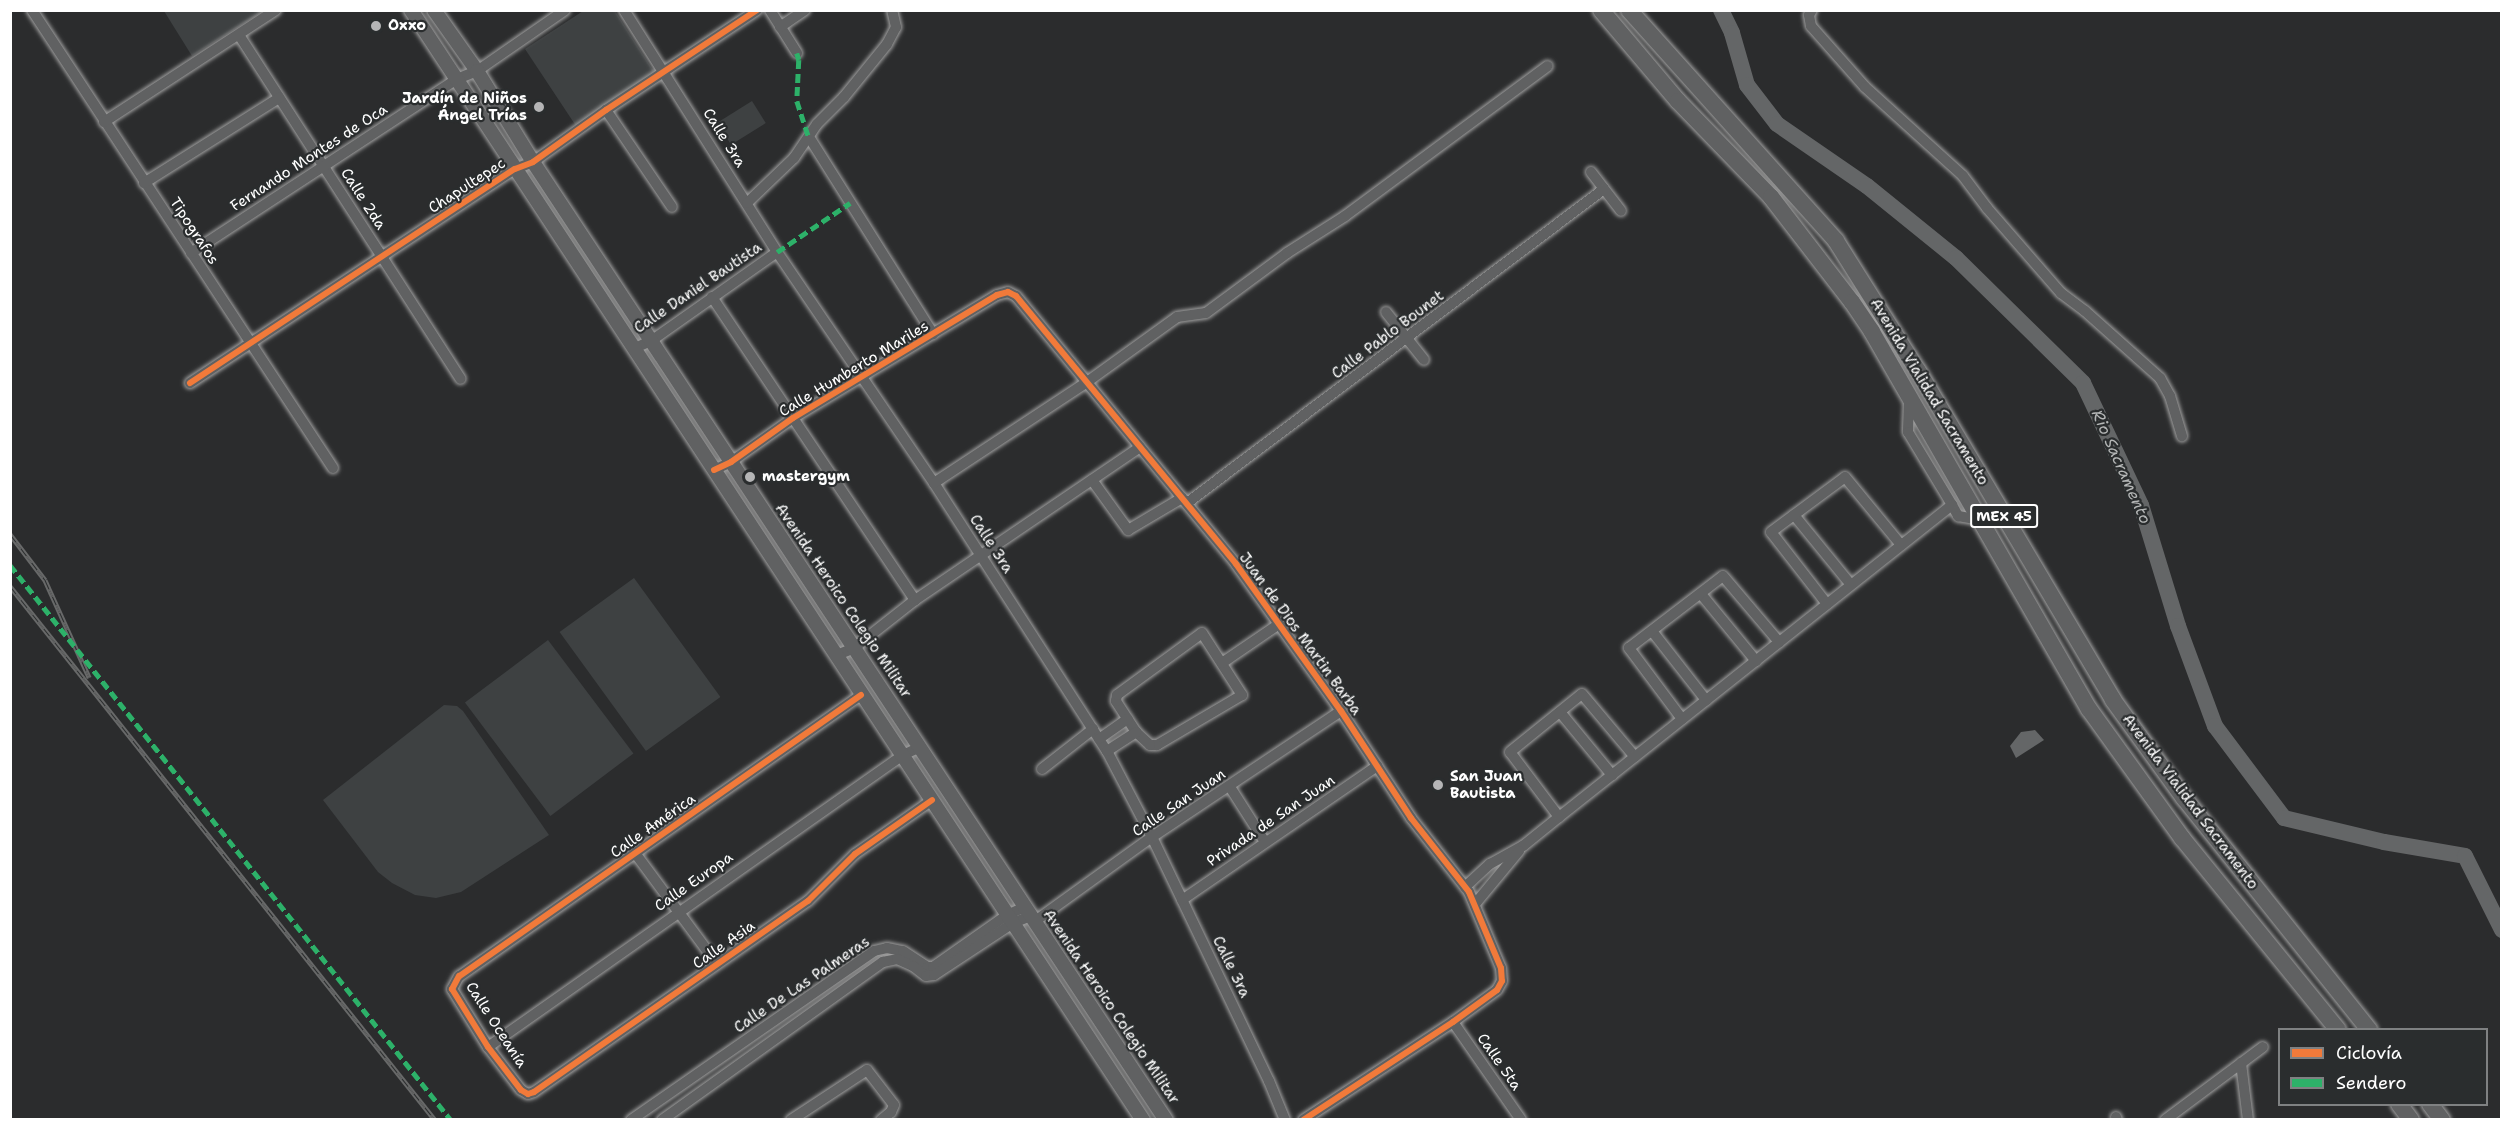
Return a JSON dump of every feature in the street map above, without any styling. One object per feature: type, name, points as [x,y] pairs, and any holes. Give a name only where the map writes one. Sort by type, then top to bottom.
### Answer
[{"type":"highway","name":"Avenida Vialidad Sacramento","points":[[1601,10],[1678,101],[1771,197],[1852,302],[1910,398],[2089,709],[2182,838],[2337,1028]]},
{"type":"highway","name":"Avenida Vialidad Sacramento","points":[[1629,10],[1836,240],[1918,371],[2113,700],[2191,807],[2368,1028]]},
{"type":"highway","points":[[2401,1106],[2411,1119]]},
{"type":"highway","points":[[2432,1106],[2442,1119]]},
{"type":"main road","points":[[411,10],[635,348],[657,386],[1143,1119]]},
{"type":"main road","name":"Avenida Heroico Colegio Militar","points":[[434,10],[477,71],[533,162],[1166,1119]]},
{"type":"street","name":"Tipografos","points":[[32,10],[333,468]]},
{"type":"street","points":[[104,122],[276,10]]},
{"type":"street","name":"Fernando Montes de Oca","points":[[191,253],[457,79],[477,71],[565,10]]},
{"type":"street","name":"Calle 3ra","points":[[624,10],[777,252],[934,483],[1107,751],[1152,837],[1264,1070],[1285,1119]]},
{"type":"street","name":"Chapultepec","points":[[190,383],[515,169],[533,162],[606,110],[757,10]]},
{"type":"street","points":[[770,10],[797,53]]},
{"type":"street","points":[[780,27],[805,10]]},
{"type":"street","points":[[747,203],[783,169],[817,124],[844,97],[887,44],[896,27],[892,10]]},
{"type":"street","points":[[1812,10],[1809,18],[1811,26],[1865,87],[1963,176],[2061,293],[2085,311],[2160,378],[2170,396],[2182,436]]},
{"type":"street","name":"Calle 2da","points":[[239,35],[461,379]]},
{"type":"street","points":[[934,483],[1087,382],[1177,317],[1206,313],[1287,253],[1345,216],[1548,66]]},
{"type":"street","points":[[144,183],[279,98]]},
{"type":"street","points":[[606,110],[672,207]]},
{"type":"street","points":[[809,137],[933,334]]},
{"type":"street","points":[[1591,172],[1621,211]]},
{"type":"street","name":"Calle Pablo Bounet","points":[[1092,480],[1124,527],[1132,529],[1185,501],[1408,340],[1604,189]]},
{"type":"street","name":"Calle Daniel Bautista","points":[[635,348],[651,341],[777,252]]},
{"type":"street","name":"Calle Humberto Mariles","points":[[714,470],[731,462],[793,418],[1008,292]]},
{"type":"street","name":"Juan de Dios Martin Barba","points":[[1008,292],[1016,296],[1185,501],[1279,624],[1341,711],[1411,818],[1465,886],[1475,904],[1501,968],[1502,981],[1497,990],[1453,1022]]},
{"type":"street","points":[[712,297],[915,600]]},
{"type":"street","points":[[1386,312],[1424,360]]},
{"type":"street","points":[[1910,398],[1908,432],[1958,516],[1981,520]]},
{"type":"street","points":[[837,655],[854,648],[915,600],[1140,447]]},
{"type":"street","points":[[1827,604],[1771,532],[1845,477],[1901,545]]},
{"type":"street","points":[[1465,886],[1490,864],[1522,846],[1612,776],[1952,505]]},
{"type":"street","points":[[1794,515],[1851,585]]},
{"type":"street","points":[[1682,719],[1629,648],[1723,576],[1779,642]]},
{"type":"street","points":[[1701,594],[1755,661]]},
{"type":"street","points":[[1222,663],[1279,624]]},
{"type":"street","points":[[1652,631],[1706,700]]},
{"type":"street","points":[[1202,633],[1222,663],[1242,695],[1157,745],[1150,745],[1136,732],[1116,701],[1118,694],[1202,633]]},
{"type":"street","points":[[1559,817],[1510,752],[1582,694],[1635,757]]},
{"type":"street","name":"Calle América","points":[[459,976],[861,695]]},
{"type":"street","name":"Calle San Juan","points":[[1030,915],[1230,787],[1341,711]]},
{"type":"street","points":[[1560,712],[1612,776]]},
{"type":"street","points":[[1042,769],[1096,734],[1128,719]]},
{"type":"street","points":[[1107,751],[1136,732]]},
{"type":"street","name":"Calle Europa","points":[[488,1047],[903,755],[920,747]]},
{"type":"street","name":"Privada de San Juan","points":[[1182,900],[1377,766]]},
{"type":"street","points":[[1230,787],[1265,842]]},
{"type":"street","name":"Calle Asia","points":[[521,1090],[528,1094],[534,1092],[808,901],[855,854],[932,800]]},
{"type":"street","points":[[1475,904],[1522,846]]},
{"type":"street","points":[[635,853],[717,964]]},
{"type":"street","name":"Calle De Las Palmeras","points":[[662,1119],[895,954],[903,951],[928,967],[933,967],[1010,919],[1030,915]]},
{"type":"street","name":"Calle De Las Palmeras","points":[[631,1119],[874,951],[895,954]]},
{"type":"street","name":"Calle Oceanía","points":[[459,976],[452,989],[488,1047],[521,1090]]},
{"type":"street","points":[[1303,1119],[1453,1022]]},
{"type":"street","name":"Calle 5ta","points":[[1453,1022],[1521,1119]]},
{"type":"street","points":[[2165,1119],[2263,1047]]},
{"type":"street","points":[[727,1053],[737,1065]]},
{"type":"street","points":[[2241,1063],[2248,1119]]},
{"type":"street","points":[[791,1119],[867,1070],[892,1102],[891,1112],[880,1119]]},
{"type":"shaded area","points":[[164,11],[263,11],[192,56]]},
{"type":"shaded area","points":[[583,11],[615,11],[656,75],[576,126],[525,49]]},
{"type":"shaded area","points":[[752,101],[766,123],[731,145],[717,123]]},
{"type":"shaded area","points":[[634,578],[720,697],[646,751],[560,632]]},
{"type":"shaded area","points":[[548,640],[633,753],[550,816],[465,703]]},
{"type":"shaded area","points":[[444,705],[457,706],[463,711],[549,835],[461,892],[436,898],[415,895],[392,883],[378,872],[323,800]]},
{"type":"shaded area","points":[[2035,730],[2044,740],[2016,758],[2010,746],[2021,732]]},
{"type":"waterway","name":"Rio Sacramento","points":[[1721,10],[1732,33],[1747,85],[1777,124],[1867,186],[1956,258],[2083,383],[2141,505],[2178,626],[2215,726],[2284,818],[2384,842],[2465,856],[2502,930]]},
{"type":"railway","points":[[10,534],[45,580],[89,677]]},
{"type":"railway","points":[[10,586],[435,1120]]},
{"type":"marked path","points":[[797,53],[799,60],[797,101],[809,137]]},
{"type":"marked path","points":[[777,252],[850,203]]},
{"type":"marked path","points":[[10,565],[451,1120]]},
{"type":"cycle path","points":[[190,383],[515,169],[533,162],[606,110],[757,10]]},
{"type":"cycle path","points":[[714,470],[731,462],[793,418],[997,295],[1008,292],[1016,296],[1236,564],[1341,711],[1411,818],[1469,892],[1501,968],[1502,981],[1497,990],[1453,1022],[1303,1120]]},
{"type":"cycle path","points":[[861,695],[459,976],[452,989],[488,1047],[521,1090],[528,1094],[534,1092],[808,901],[855,854],[932,800]]},
{"type":"place","name":"Oxxo","points":[[376,26]]},
{"type":"place","name":"Jardín de Niños Ángel Trías","points":[[539,107]]},
{"type":"place","name":"mastergym","points":[[750,477]]},
{"type":"place","name":"San Juan Bautista","points":[[1438,785]]}]
